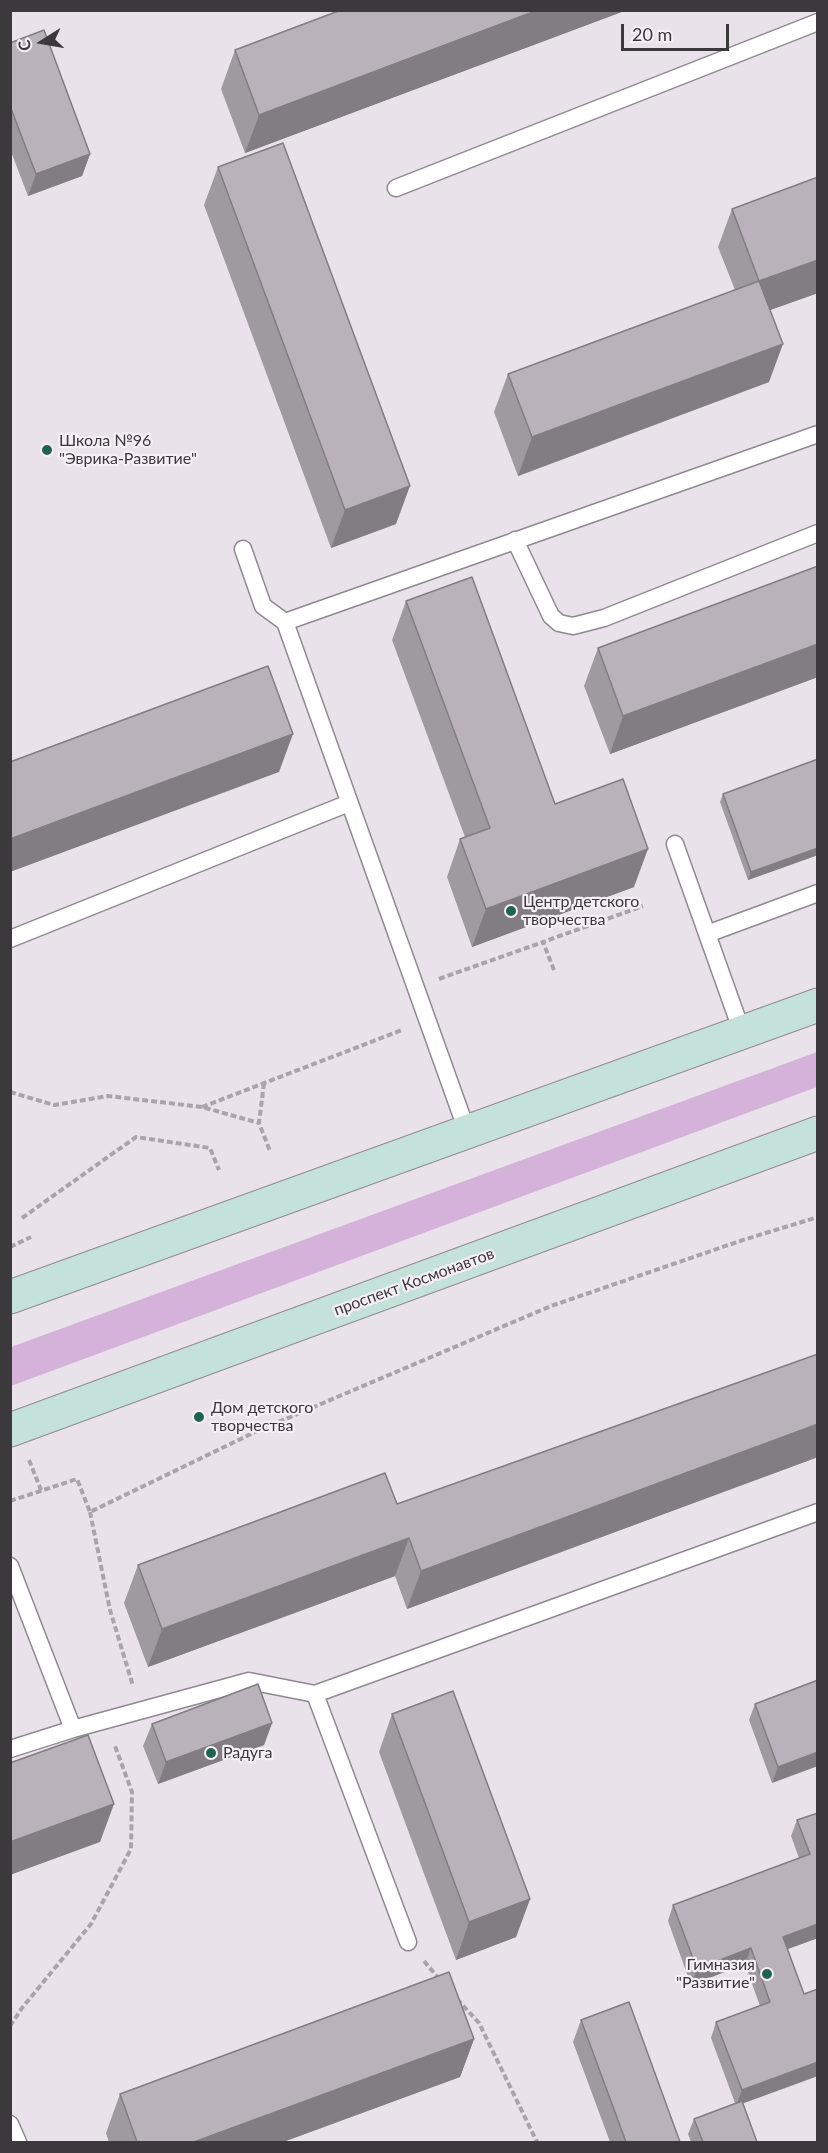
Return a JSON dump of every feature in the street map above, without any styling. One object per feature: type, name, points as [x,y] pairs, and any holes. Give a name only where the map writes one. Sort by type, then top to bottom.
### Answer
[{"type":"main road","points":[[10,1297],[818,1005]]},
{"type":"main road","name":"проспект Космонавтов","points":[[10,1431],[818,1133]]},
{"type":"lane","points":[[396,188],[818,22]]},
{"type":"lane","points":[[285,622],[818,434]]},
{"type":"lane","points":[[515,540],[551,616],[559,623],[573,626],[604,618],[818,533]]},
{"type":"lane","points":[[243,549],[263,606],[285,622],[467,1131]]},
{"type":"lane","points":[[10,939],[349,803]]},
{"type":"lane","points":[[675,844],[742,1032]]},
{"type":"lane","points":[[707,934],[818,893]]},
{"type":"lane","points":[[10,1749],[73,1728],[249,1681],[315,1694],[818,1512]]},
{"type":"lane","points":[[10,1566],[73,1728]]},
{"type":"lane","points":[[315,1694],[408,1942]]},
{"type":"lane","points":[[10,2124],[18,2142]]},
{"type":"path","points":[[430,982],[643,906]]},
{"type":"path","points":[[543,942],[554,970]]},
{"type":"path","points":[[202,1107],[411,1026]]},
{"type":"path","points":[[264,1083],[259,1123],[270,1151]]},
{"type":"path","points":[[10,1092],[54,1104],[108,1096],[202,1107],[259,1123]]},
{"type":"path","points":[[22,1218],[136,1137],[210,1148],[219,1170]]},
{"type":"path","points":[[90,1512],[255,1432],[551,1306],[743,1240],[818,1217]]},
{"type":"path","points":[[10,1247],[31,1238]]},
{"type":"path","points":[[10,1501],[77,1479],[90,1512],[110,1610],[141,1710]]},
{"type":"path","points":[[10,2026],[91,1924],[130,1849],[132,1792],[105,1720]]},
{"type":"path","points":[[408,1942],[443,1983]]},
{"type":"path","points":[[450,1991],[479,2023],[537,2142]]},
{"type":"shaded area","points":[[817,1052],[817,1087],[11,1386],[11,1347]]},
{"type":"building","points":[[341,10],[538,10],[259,115],[235,50]]},
{"type":"building","points":[[44,30],[90,154],[36,174],[10,106],[10,43]]},
{"type":"building","points":[[283,143],[410,486],[345,510],[218,167]]},
{"type":"building","points":[[818,177],[818,260],[759,281],[732,209]]},
{"type":"building","points":[[759,281],[783,344],[532,437],[508,374]]},
{"type":"building","points":[[818,566],[818,644],[623,716],[598,648]]},
{"type":"building","points":[[472,577],[555,804],[623,779],[648,849],[486,909],[460,839],[490,828],[406,601]]},
{"type":"building","points":[[268,666],[293,734],[10,839],[10,762]]},
{"type":"building","points":[[818,759],[818,848],[751,872],[723,794]]},
{"type":"building","points":[[818,1354],[818,1424],[421,1571],[409,1538],[162,1629],[138,1565],[385,1473],[397,1504]]},
{"type":"building","points":[[818,1680],[818,1752],[778,1767],[755,1704]]},
{"type":"building","points":[[258,1684],[272,1723],[166,1762],[152,1724]]},
{"type":"building","points":[[453,1691],[530,1899],[469,1922],[392,1714]]},
{"type":"building","points":[[88,1735],[114,1804],[10,1842],[10,1763]]},
{"type":"building","name":"Гимназия \"Развитие\"","points":[[818,1813],[818,1924],[783,1937],[804,1994],[818,1989],[818,2062],[742,2090],[716,2022],[770,2002],[751,1948],[697,1969],[673,1905],[810,1854],[797,1820]]},
{"type":"building","points":[[449,1972],[474,2039],[194,2142],[137,2142],[120,2094]]},
{"type":"building","points":[[629,2002],[680,2142],[626,2142],[581,2020]]},
{"type":"building","points":[[742,2101],[757,2142],[703,2142],[694,2119]]},
{"type":"place","name":"Школа №96 \"Эврика-Развитие\"","points":[[47,450]]},
{"type":"place","name":"Центр детского творчества","points":[[511,911]]},
{"type":"place","name":"Дом детского творчества","points":[[199,1417]]},
{"type":"place","name":"Радуга","points":[[211,1753]]},
{"type":"place","name":"Гимназия \"Развитие\"","points":[[767,1974]]}]
